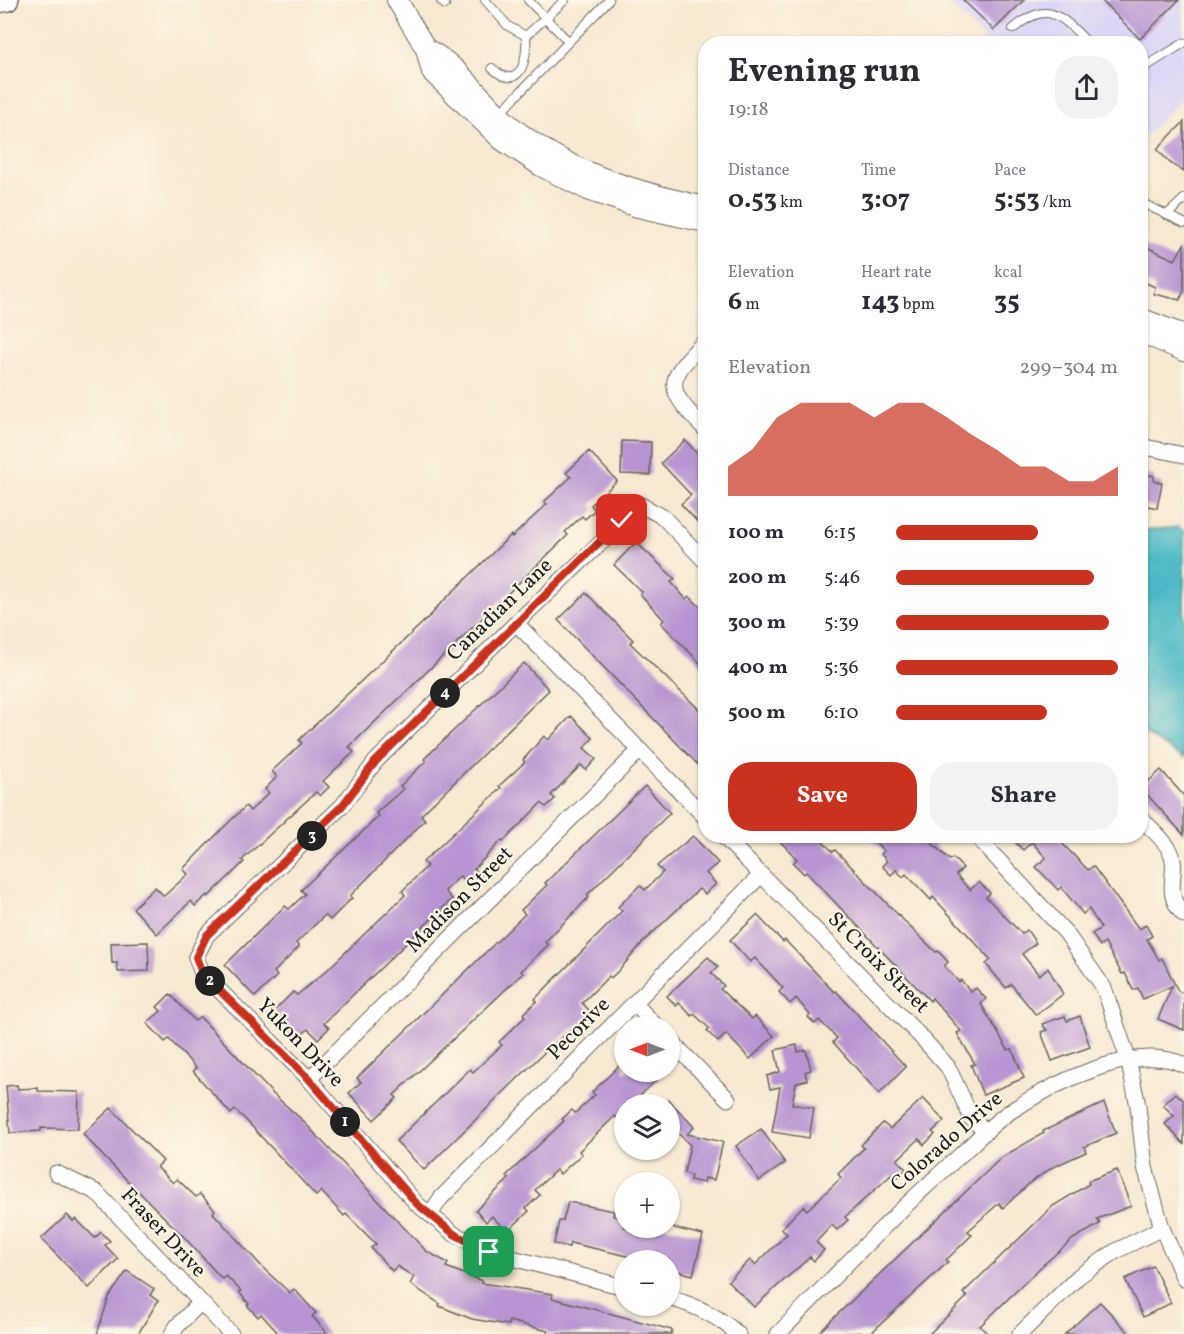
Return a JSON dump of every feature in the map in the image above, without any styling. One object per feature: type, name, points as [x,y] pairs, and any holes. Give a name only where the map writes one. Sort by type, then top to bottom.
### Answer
[{"type":"main road","points":[[0,1],[7,0]]},
{"type":"street","points":[[397,0],[426,50],[432,72],[493,122],[541,166],[588,190],[638,207],[698,220]]},
{"type":"street","points":[[493,122],[587,172],[631,189],[698,205]]},
{"type":"street","points":[[1148,321],[1184,335]]},
{"type":"street","points":[[1148,336],[1184,351]]},
{"type":"street","points":[[698,348],[680,366],[675,388],[679,402],[698,422]]},
{"type":"street","points":[[1148,448],[1184,455]]},
{"type":"street","name":"Canadian Lane","points":[[196,957],[207,935],[342,806],[376,761],[516,623],[641,505],[663,517],[698,554]]},
{"type":"street","points":[[516,623],[698,810]]},
{"type":"street","name":"Madison Street","points":[[309,1079],[640,750]]},
{"type":"street","points":[[1148,826],[1169,849],[1171,894],[1173,902],[1184,915]]},
{"type":"street","name":"St Croix Street","points":[[730,843],[948,1067],[972,1119],[986,1132]]},
{"type":"street","points":[[982,843],[1066,933],[1104,988],[1128,1059],[1138,1106],[1145,1167],[1162,1228],[1184,1279]]},
{"type":"street","name":"Pecorive","points":[[430,1214],[441,1198],[761,874]]},
{"type":"street","name":"Yukon Drive","points":[[196,957],[202,973],[309,1079],[417,1204],[454,1234],[489,1252],[614,1284]]},
{"type":"street","points":[[634,1003],[646,1016]]},
{"type":"street","points":[[680,1050],[728,1099]]},
{"type":"street","name":"Colorado Drive","points":[[778,1334],[878,1232],[1008,1113],[1052,1086],[1128,1059],[1151,1058],[1176,1061],[1184,1065]]},
{"type":"street","name":"Fraser Drive","points":[[56,1173],[96,1192],[231,1334]]},
{"type":"street","points":[[1020,1334],[1079,1276],[1116,1251],[1162,1228]]},
{"type":"street","points":[[680,1301],[724,1321],[738,1334]]},
{"type":"street","points":[[172,1334],[200,1303]]},
{"type":"lane","points":[[485,0],[508,26],[526,36]]},
{"type":"lane","points":[[528,0],[568,41]]},
{"type":"lane","points":[[526,36],[565,0]]},
{"type":"lane","points":[[493,122],[609,0]]},
{"type":"lane","points":[[1013,29],[1027,15],[1037,10],[1051,12],[1069,23],[1081,36]]},
{"type":"lane","points":[[492,68],[500,76],[510,77],[519,72],[528,53],[526,36]]},
{"type":"lane","points":[[1148,65],[1184,43]]},
{"type":"lane","points":[[1167,215],[1184,199]]},
{"type":"lane","points":[[1148,206],[1184,223]]},
{"type":"shaded area","points":[[946,0],[1184,0],[1184,96],[1148,134],[1148,36],[981,36]]},
{"type":"water","points":[[1179,527],[1184,531],[1184,758],[1148,736],[1148,530]]},
{"type":"building","points":[[963,0],[1024,0],[994,30]]},
{"type":"building","points":[[1101,0],[1179,0],[1143,36],[1137,36]]},
{"type":"building","points":[[1184,122],[1184,172],[1170,163],[1157,149]]},
{"type":"building","points":[[1184,244],[1184,290],[1180,300],[1154,294],[1155,287],[1148,284],[1148,248],[1175,260]]},
{"type":"building","points":[[685,440],[698,454],[698,522],[681,504],[691,495],[661,463]]},
{"type":"building","points":[[622,441],[651,442],[650,475],[621,474]]},
{"type":"building","points":[[589,451],[617,481],[591,505],[595,510],[585,519],[582,516],[565,532],[568,535],[349,747],[354,752],[323,781],[329,787],[320,796],[316,792],[242,860],[244,862],[208,897],[207,895],[195,906],[191,901],[157,934],[133,908],[155,887],[164,896],[188,874],[183,869],[223,828],[246,806],[250,811],[269,793],[265,789],[277,777],[272,771],[302,743],[299,740],[435,611],[511,535],[512,537],[547,504],[544,502],[571,477],[566,473]]},
{"type":"building","points":[[1148,475],[1154,476],[1154,481],[1162,483],[1157,508],[1148,506]]},
{"type":"building","points":[[636,542],[675,579],[671,582],[686,599],[689,596],[698,605],[698,661],[661,623],[664,620],[640,594],[642,592],[614,565]]},
{"type":"building","points":[[586,593],[633,640],[630,643],[698,708],[698,765],[558,620]]},
{"type":"building","points":[[524,663],[549,690],[421,815],[425,820],[350,896],[352,898],[330,920],[325,915],[296,943],[299,947],[274,972],[277,976],[255,997],[225,965],[285,906],[289,909],[305,894],[301,890],[379,816],[376,813],[403,789],[400,786],[426,761],[424,759]]},
{"type":"building","points":[[571,716],[593,738],[584,748],[596,759],[586,770],[581,765],[551,795],[555,799],[546,807],[541,803],[503,842],[502,840],[474,869],[481,876],[470,886],[460,876],[445,891],[452,899],[324,1023],[329,1028],[318,1039],[308,1029],[296,1040],[271,1014],[293,992],[297,995],[325,972],[405,895],[402,891],[427,866],[423,862],[501,788],[499,786],[525,762],[523,760],[544,736],[548,740]]},
{"type":"building","points":[[1161,770],[1184,796],[1184,835],[1148,796],[1148,782]]},
{"type":"building","points":[[645,786],[670,813],[587,895],[589,897],[545,942],[548,945],[521,971],[523,973],[394,1095],[397,1098],[374,1120],[349,1093],[361,1082],[357,1078],[525,914],[521,910],[547,885],[545,883]]},
{"type":"building","points":[[693,836],[718,863],[706,873],[716,884],[705,894],[699,889],[644,941],[611,978],[609,976],[582,1003],[592,1013],[552,1045],[424,1170],[396,1141],[470,1069],[473,1072],[502,1045],[499,1042],[525,1017],[523,1014],[537,1001],[535,999],[622,911],[618,907],[640,885],[645,890],[663,872],[657,866]]},
{"type":"building","points":[[782,843],[824,843],[833,852],[835,850],[910,927],[936,952],[938,951],[948,962],[944,966],[959,982],[961,980],[971,992],[976,988],[986,999],[981,1004],[1008,1050],[1012,1049],[1024,1078],[983,1095],[971,1065],[975,1064],[957,1033],[961,1031],[932,998],[930,1001],[806,872],[804,874],[793,863],[797,859]]},
{"type":"building","points":[[876,843],[932,843],[950,860],[953,858],[963,868],[956,875],[970,890],[979,882],[990,893],[986,897],[1022,934],[1027,930],[1036,943],[1022,954],[1039,975],[1048,968],[1063,994],[1036,1015],[1011,984],[1006,988],[986,964],[991,960],[933,897],[931,900],[906,874],[903,877],[896,870],[891,875],[882,866],[887,861],[881,854],[884,851]]},
{"type":"building","points":[[1016,843],[1031,843],[1023,850]]},
{"type":"building","points":[[1033,843],[1062,843],[1088,870],[1093,866],[1139,929],[1146,925],[1152,936],[1147,939],[1159,960],[1162,958],[1178,991],[1184,994],[1184,1030],[1158,1019],[1172,986],[1143,999],[1138,988],[1133,990],[1125,973],[1122,974],[1105,943],[1100,946],[1092,934],[1101,928],[1089,909],[1083,914],[1061,887],[1058,890],[1036,867],[1046,858]]},
{"type":"building","points":[[757,915],[783,942],[785,940],[834,992],[836,991],[906,1067],[879,1094],[833,1042],[837,1038],[819,1020],[815,1024],[796,998],[790,1004],[779,992],[783,988],[755,958],[750,962],[730,940]]},
{"type":"building","points":[[148,942],[149,971],[118,972],[117,963],[112,963],[111,943]]},
{"type":"building","points":[[708,957],[718,967],[711,973],[724,986],[720,989],[752,1019],[755,1016],[774,1036],[750,1059],[726,1034],[718,1042],[707,1031],[709,1028],[694,1014],[692,1016],[679,1003],[676,1006],[667,996]]},
{"type":"building","points":[[170,994],[195,1021],[200,1017],[426,1251],[448,1263],[446,1267],[482,1281],[481,1283],[553,1294],[552,1298],[672,1330],[671,1334],[547,1334],[548,1331],[509,1321],[508,1325],[472,1319],[439,1306],[440,1304],[410,1284],[414,1277],[397,1266],[392,1271],[371,1248],[376,1244],[346,1214],[344,1216],[321,1191],[316,1196],[243,1117],[235,1110],[231,1114],[193,1071],[196,1068],[169,1039],[165,1042],[147,1023],[161,1011],[157,1007]]},
{"type":"building","points":[[1065,1016],[1067,1021],[1080,1016],[1090,1047],[1052,1061],[1041,1032],[1047,1030],[1042,1024]]},
{"type":"building","points":[[797,1045],[798,1052],[806,1050],[811,1070],[805,1072],[807,1080],[796,1083],[792,1104],[814,1108],[809,1138],[772,1132],[780,1087],[770,1089],[767,1076],[780,1072],[775,1050]]},
{"type":"building","points":[[614,1071],[614,1082],[654,1082],[642,1094],[614,1094],[614,1117],[579,1151],[582,1154],[560,1174],[556,1170],[535,1190],[540,1195],[526,1208],[529,1211],[507,1232],[492,1216],[486,1222],[476,1210],[509,1179],[506,1176],[564,1121],[562,1119],[572,1110],[575,1113],[595,1095],[592,1092]]},
{"type":"building","points":[[17,1085],[18,1089],[38,1088],[38,1091],[79,1092],[78,1129],[41,1128],[41,1131],[10,1133],[6,1086]]},
{"type":"building","points":[[1176,1093],[1184,1101],[1184,1144],[1165,1124],[1174,1116],[1163,1105]]},
{"type":"building","points":[[923,1098],[944,1121],[932,1132],[935,1134],[924,1145],[919,1139],[897,1160],[906,1169],[895,1180],[891,1175],[845,1217],[848,1220],[837,1230],[832,1225],[816,1242],[824,1250],[814,1261],[810,1257],[754,1307],[728,1281],[750,1260],[755,1265],[787,1234],[781,1229],[803,1206],[807,1210],[841,1178],[838,1174],[864,1148],[861,1145],[883,1123],[890,1129]]},
{"type":"building","points":[[1104,1103],[1116,1133],[1084,1147],[1086,1152],[1053,1167],[1031,1182],[1003,1208],[999,1203],[968,1231],[972,1235],[946,1260],[948,1262],[872,1332],[817,1334],[1002,1157],[1044,1133],[1043,1131]]},
{"type":"building","points":[[111,1108],[163,1161],[157,1167],[173,1183],[177,1179],[196,1197],[200,1194],[215,1210],[213,1213],[264,1269],[290,1293],[294,1289],[316,1313],[312,1316],[328,1334],[279,1334],[261,1314],[258,1317],[247,1305],[249,1304],[239,1292],[241,1291],[226,1276],[222,1279],[185,1238],[104,1157],[83,1134]]},
{"type":"building","points":[[680,1112],[694,1127],[687,1134],[723,1142],[714,1180],[705,1178],[704,1183],[690,1180],[691,1175],[684,1173],[690,1145],[680,1135]]},
{"type":"building","points":[[761,1129],[785,1163],[759,1181],[736,1146]]},
{"type":"building","points":[[1117,1170],[1131,1206],[1097,1219],[1100,1224],[1073,1239],[1043,1265],[980,1326],[988,1334],[929,1334],[967,1297],[963,1293],[1053,1206],[1089,1184],[1088,1181]]},
{"type":"building","points":[[568,1202],[614,1211],[614,1238],[680,1238],[680,1229],[703,1235],[693,1275],[680,1272],[680,1250],[614,1250],[614,1253],[570,1243],[569,1247],[554,1244],[559,1221],[563,1221]]},
{"type":"building","points":[[67,1215],[73,1221],[76,1219],[95,1238],[101,1232],[110,1241],[105,1245],[118,1259],[89,1288],[41,1239]]},
{"type":"building","points":[[1153,1266],[1171,1303],[1143,1317],[1125,1279]]},
{"type":"building","points":[[127,1271],[154,1289],[150,1295],[158,1301],[138,1334],[97,1334],[109,1297]]},
{"type":"building","points":[[1100,1302],[1130,1334],[1065,1334]]},
{"type":"route","points":[[489,1252],[454,1234],[417,1204],[309,1079],[202,973],[196,957],[207,935],[342,806],[376,761],[622,520]]}]
